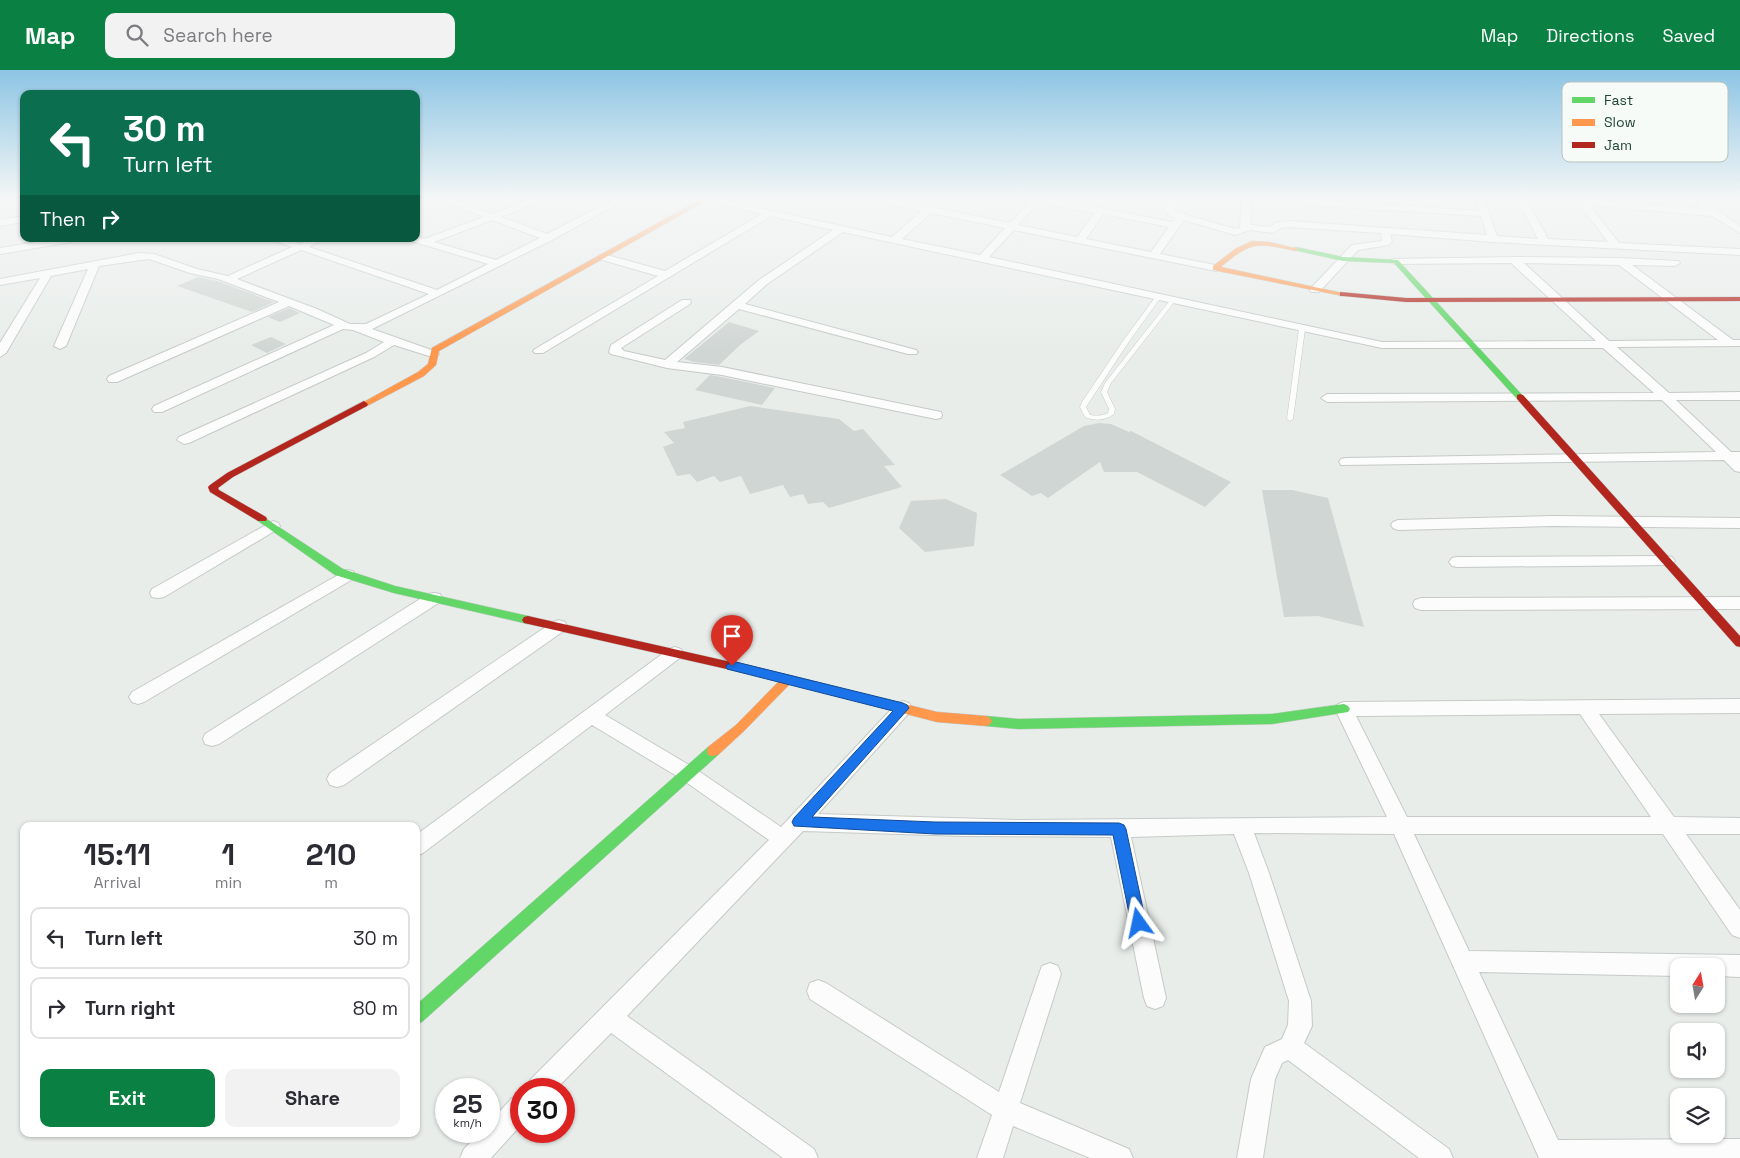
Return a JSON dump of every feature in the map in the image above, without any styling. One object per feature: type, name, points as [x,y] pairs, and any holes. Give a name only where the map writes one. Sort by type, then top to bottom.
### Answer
[{"type":"street","points":[[0,251],[13,249]]},
{"type":"street","points":[[227,280],[294,249]]},
{"type":"street","points":[[308,249],[438,294]]},
{"type":"street","points":[[447,249],[497,264]]},
{"type":"street","points":[[357,328],[368,327],[379,322],[527,249]]},
{"type":"street","points":[[616,249],[435,350],[432,354],[432,366],[427,371],[230,475],[213,487],[215,492],[273,526],[339,572],[347,575],[434,598],[788,679],[937,717],[1019,724],[1272,719],[1344,710],[1584,706],[1740,706]]},
{"type":"street","points":[[538,351],[711,249]]},
{"type":"street","points":[[667,364],[763,282],[812,249]]},
{"type":"street","points":[[929,249],[1382,345],[1472,346],[1735,343]]},
{"type":"street","points":[[982,260],[993,249]]},
{"type":"street","points":[[1127,249],[1315,290],[1378,300],[1740,299]]},
{"type":"street","points":[[1155,254],[1158,249]]},
{"type":"street","points":[[1216,268],[1238,249]]},
{"type":"street","points":[[1295,249],[1343,259],[1396,261],[1514,260],[1675,263]]},
{"type":"street","points":[[1315,290],[1352,249]]},
{"type":"street","points":[[1673,249],[1740,252]]},
{"type":"street","points":[[0,282],[139,256],[150,256],[227,280],[288,302],[343,325],[432,354]]},
{"type":"street","points":[[603,256],[667,275]]},
{"type":"street","points":[[1514,260],[1733,457],[1740,468]]},
{"type":"street","points":[[1396,261],[1434,300],[1472,346],[1740,643]]},
{"type":"street","points":[[1620,261],[1735,343]]},
{"type":"street","points":[[60,346],[95,265]]},
{"type":"street","points":[[0,353],[47,274]]},
{"type":"street","points":[[113,379],[288,302]]},
{"type":"street","points":[[686,302],[615,347],[615,352],[667,364],[731,372],[936,415]]},
{"type":"street","points":[[736,305],[912,352]]},
{"type":"street","points":[[158,409],[343,325]]},
{"type":"street","points":[[184,440],[361,359],[393,342]]},
{"type":"street","points":[[1327,398],[1740,396]]},
{"type":"street","points":[[1346,462],[1733,457]]},
{"type":"street","points":[[1398,525],[1552,520],[1740,523]]},
{"type":"street","points":[[158,593],[273,526]]},
{"type":"street","points":[[1457,562],[1667,562]]},
{"type":"street","points":[[138,696],[347,575]]},
{"type":"street","points":[[212,739],[434,598]]},
{"type":"street","points":[[1421,604],[1740,603]]},
{"type":"street","points":[[336,778],[559,626]]},
{"type":"street","points":[[420,844],[675,653]]},
{"type":"street","points":[[420,1012],[687,773],[740,728],[788,679]]},
{"type":"street","points":[[1584,706],[1740,928]]},
{"type":"street","points":[[549,1078],[783,839],[903,708]]},
{"type":"street","points":[[1344,710],[1401,825],[1551,1155],[1740,1152]]},
{"type":"street","points":[[591,716],[687,773],[783,839]]},
{"type":"street","points":[[799,822],[935,828],[1119,829],[1241,825],[1740,826]]},
{"type":"street","points":[[1241,825],[1259,873],[1300,1001],[1300,1026],[1290,1047],[1273,1055],[1263,1079],[1250,1158]]},
{"type":"street","points":[[1119,829],[1155,998]]},
{"type":"street","points":[[1462,961],[1740,966]]},
{"type":"street","points":[[990,1158],[1050,974]]},
{"type":"street","points":[[818,991],[1006,1110],[1120,1158]]},
{"type":"street","points":[[610,1018],[805,1158]]},
{"type":"street","points":[[1290,1047],[1440,1158]]},
{"type":"street","points":[[473,1158],[510,1119]]},
{"type":"lane","points":[[1158,297],[1085,402],[1083,407],[1087,416],[1096,419],[1106,418],[1111,414],[1112,409],[1104,392],[1108,383],[1173,300]]},
{"type":"lane","points":[[1290,419],[1302,329]]},
{"type":"building","points":[[198,277],[217,281],[274,302],[252,312],[177,286]]},
{"type":"building","points":[[289,308],[300,313],[280,322],[268,317]]},
{"type":"building","points":[[729,322],[759,331],[740,345],[719,365],[684,359]]},
{"type":"building","points":[[271,337],[286,344],[267,353],[251,345]]},
{"type":"building","points":[[710,375],[775,388],[762,405],[695,390]]},
{"type":"building","points":[[750,406],[839,419],[854,431],[863,429],[895,465],[884,466],[902,487],[829,508],[823,502],[808,504],[803,494],[790,497],[783,485],[750,494],[741,476],[720,482],[714,476],[697,482],[690,474],[677,476],[663,447],[674,443],[664,432],[685,428],[683,422]]},
{"type":"building","points":[[1099,423],[1111,424],[1129,432],[1131,431],[1231,482],[1205,507],[1137,472],[1104,472],[1100,462],[1048,498],[1041,493],[1032,496],[1000,475],[1084,426]]},
{"type":"building","points":[[1262,490],[1292,490],[1328,498],[1364,627],[1318,616],[1284,617]]},
{"type":"building","points":[[946,499],[977,513],[974,546],[925,552],[899,528],[911,501]]},
{"type":"traffic: fast","points":[[1296,249],[1343,259],[1396,261],[1520,397]]},
{"type":"traffic: fast","points":[[262,519],[339,572],[394,589],[528,620]]},
{"type":"traffic: fast","points":[[986,721],[1019,724],[1272,719],[1344,709]]},
{"type":"traffic: fast","points":[[420,1012],[713,751]]},
{"type":"traffic: slow","points":[[364,404],[421,374],[432,365],[435,350],[617,249]]},
{"type":"traffic: slow","points":[[1239,249],[1216,268],[1343,294]]},
{"type":"traffic: slow","points":[[713,751],[740,728],[788,679],[937,717],[986,721]]},
{"type":"traffic: jam","points":[[1343,294],[1406,300],[1740,299]]},
{"type":"traffic: jam","points":[[1520,397],[1740,643]]},
{"type":"traffic: jam","points":[[262,519],[215,492],[213,487],[230,475],[364,404]]},
{"type":"traffic: jam","points":[[528,620],[788,679]]},
{"type":"route","points":[[732,666],[903,708],[799,822],[935,828],[1119,829],[1139,923]]}]
